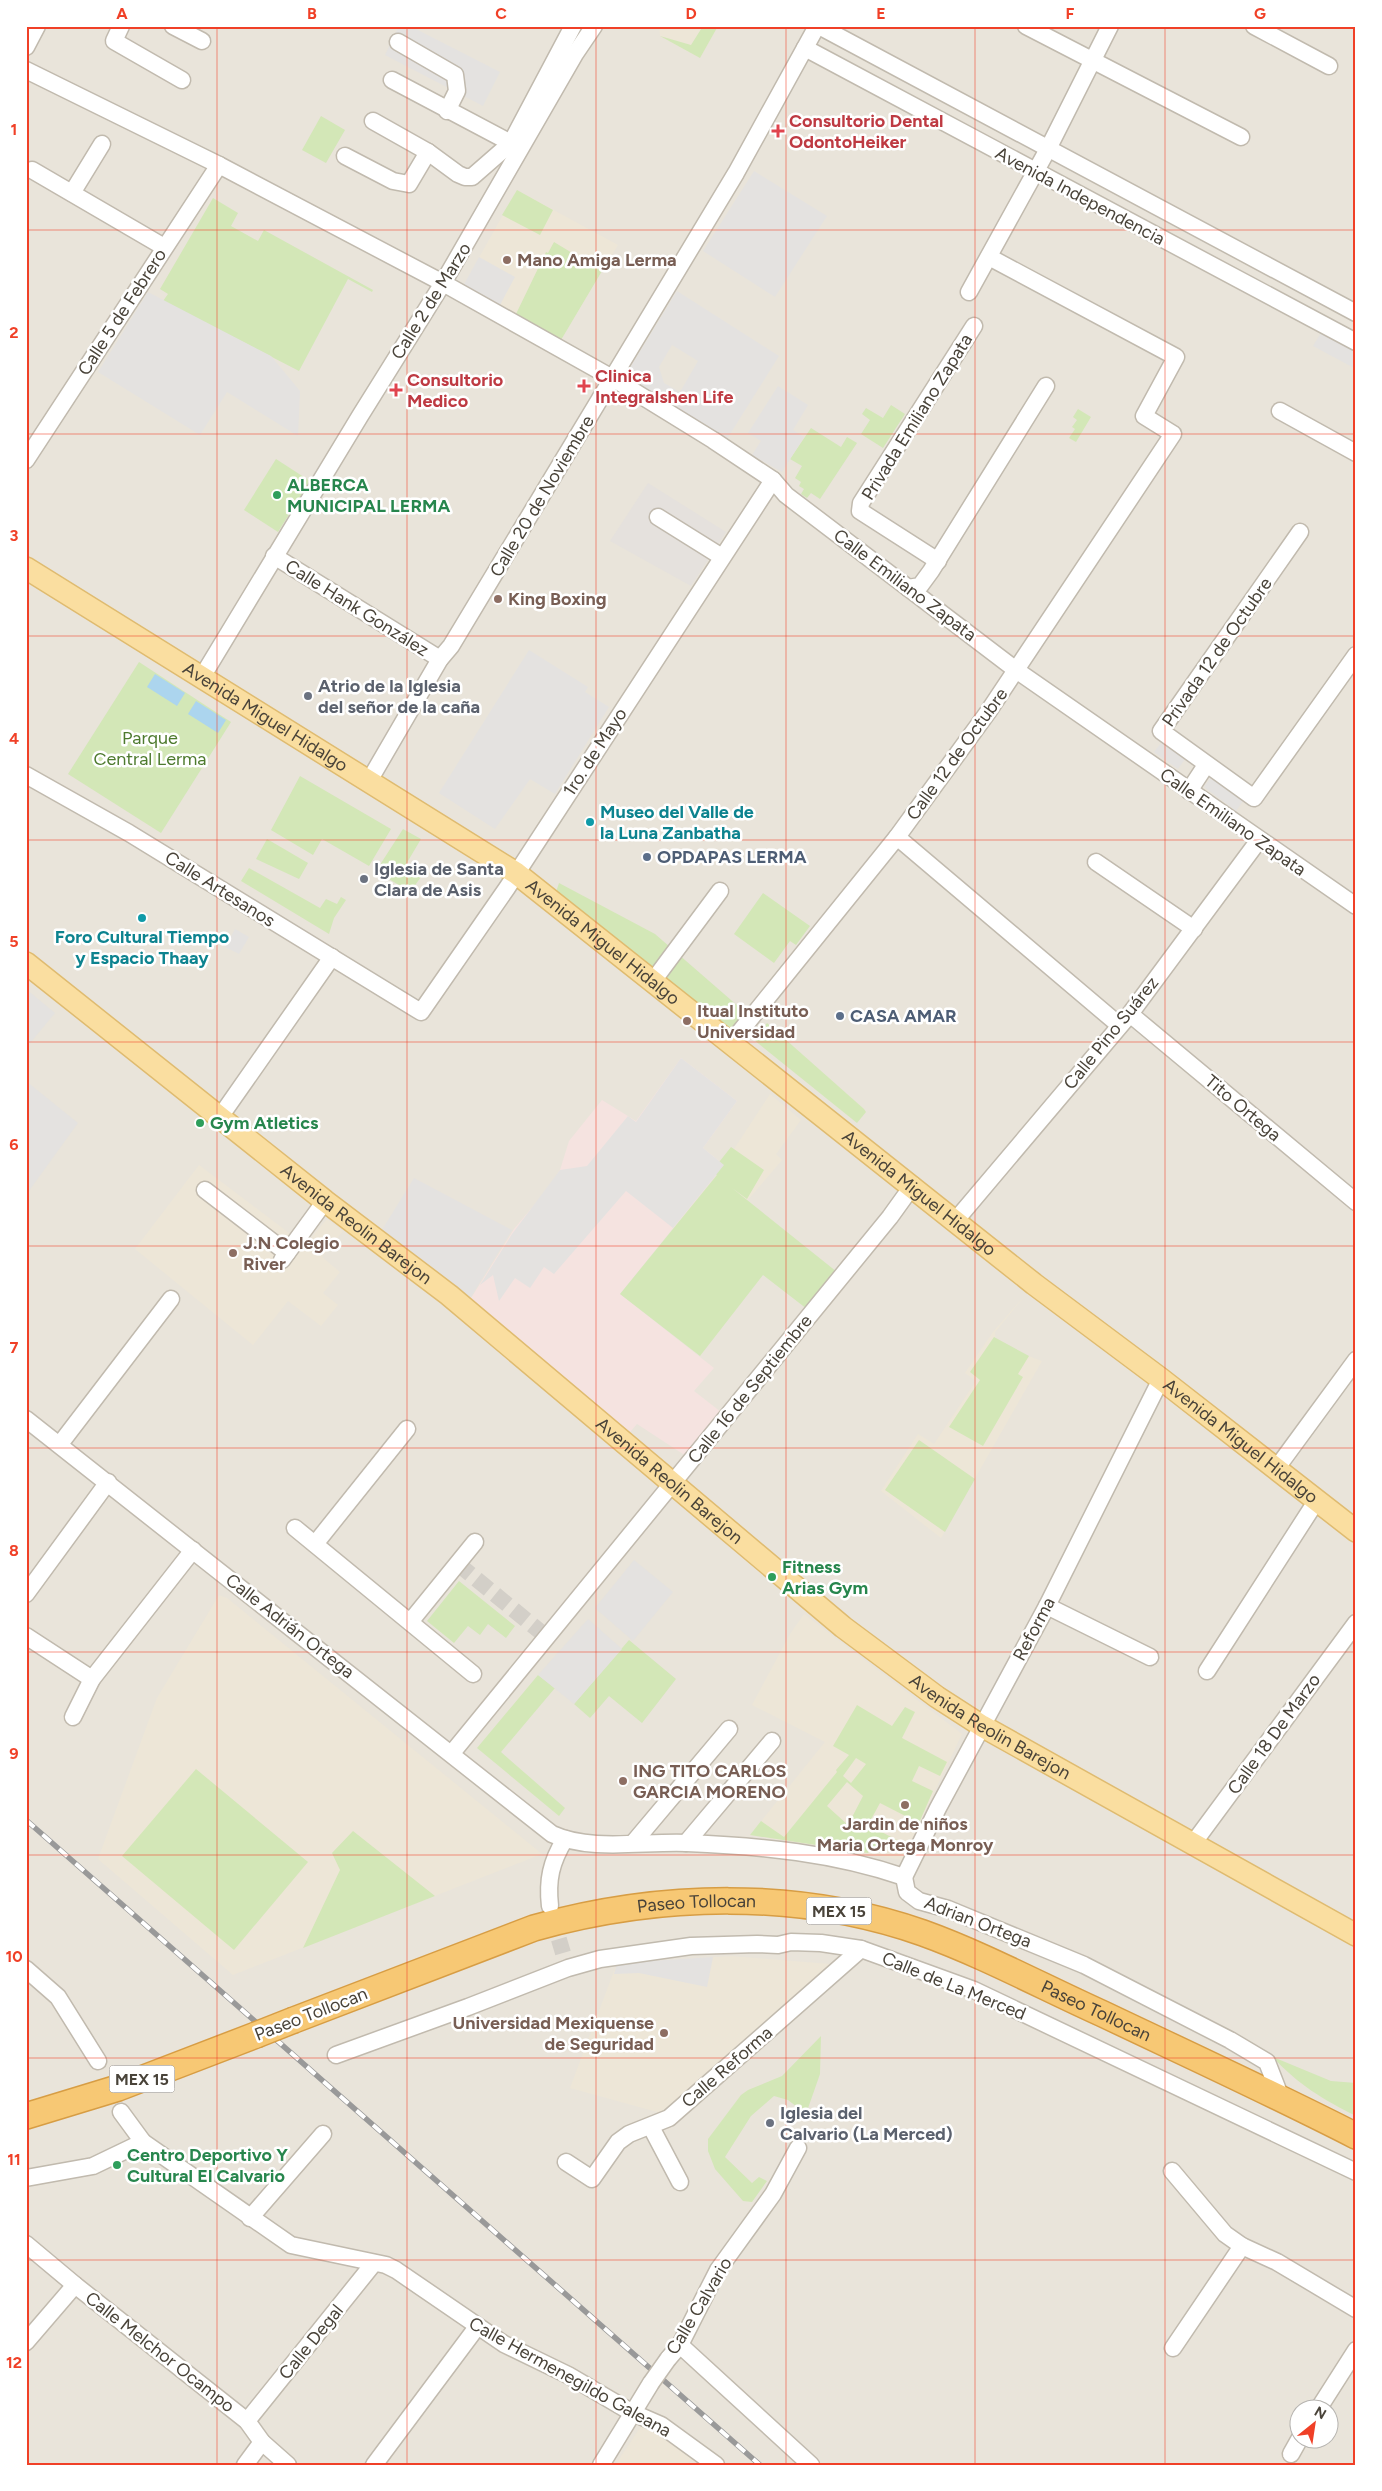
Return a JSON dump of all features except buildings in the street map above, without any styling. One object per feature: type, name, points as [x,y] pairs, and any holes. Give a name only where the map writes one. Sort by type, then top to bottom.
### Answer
[{"type":"highway","name":"Paseo Tollocan","points":[[26,2116],[118,2088],[534,1928],[568,1918],[639,1905],[711,1900],[782,1903],[853,1914],[922,1933],[958,1947],[1282,2098],[1356,2136]]},
{"type":"main road","name":"Avenida Miguel Hidalgo","points":[[26,568],[282,729],[412,806],[516,872],[730,1044],[913,1185],[1034,1284],[1161,1379],[1356,1531]]},
{"type":"main road","name":"Avenida Reolin Barejon","points":[[28,968],[220,1117],[325,1202],[448,1295],[557,1389],[674,1484],[842,1627],[929,1691],[982,1726],[1356,1935]]},
{"type":"street","points":[[26,47],[37,26]]},
{"type":"street","points":[[121,26],[114,41],[182,80]]},
{"type":"street","points":[[173,26],[202,41]]},
{"type":"street","points":[[373,121],[428,152],[458,174],[472,177],[511,143],[574,26]]},
{"type":"street","name":"Calle 2 de Marzo","points":[[202,677],[274,556],[443,283],[575,54],[594,26]]},
{"type":"street","name":"Calle 20 de Noviembre","points":[[369,782],[440,659],[451,646],[614,379],[645,322],[736,173],[818,26]]},
{"type":"street","name":"Avenida Independencia","points":[[818,26],[1356,313]]},
{"type":"street","points":[[1026,26],[1241,137]]},
{"type":"street","points":[[969,292],[1048,149],[1110,26]]},
{"type":"street","points":[[1254,26],[1329,66]]},
{"type":"street","points":[[398,42],[455,76],[457,90],[447,111]]},
{"type":"street","name":"Avenida Independencia","points":[[805,48],[1356,342]]},
{"type":"street","name":"Calle Emiliano Zapata","points":[[26,70],[219,165],[443,283],[614,379],[773,480],[786,495],[1016,670],[1356,906]]},
{"type":"street","points":[[392,80],[447,111],[511,143]]},
{"type":"street","points":[[72,193],[102,144]]},
{"type":"street","points":[[345,156],[393,181],[409,184],[428,152]]},
{"type":"street","name":"Calle 5 de Febrero","points":[[26,460],[219,165]]},
{"type":"street","points":[[32,170],[164,247]]},
{"type":"street","name":"Calle 12 de Octubre","points":[[730,1044],[896,837],[988,712],[1173,434],[1144,416],[1176,357],[989,256]]},
{"type":"street","points":[[1260,290],[1269,267]]},
{"type":"street","name":"Privada Emiliano Zapata","points":[[938,561],[860,511],[861,503],[974,326]]},
{"type":"street","points":[[908,588],[920,586],[938,561],[1046,386]]},
{"type":"street","points":[[1280,411],[1356,453]]},
{"type":"street","name":"1ro. de Mayo","points":[[411,1007],[418,1012],[424,1009],[773,480]]},
{"type":"street","points":[[658,517],[722,556]]},
{"type":"street","name":"Privada 12 de Octubre","points":[[1300,532],[1160,731],[1254,798],[1356,655]]},
{"type":"street","name":"Calle Hank González","points":[[274,556],[440,659]]},
{"type":"street","points":[[1189,791],[1206,765]]},
{"type":"street","name":"Calle Artesanos","points":[[26,774],[129,833],[411,1007]]},
{"type":"street","name":"Tito Ortega","points":[[896,837],[1124,1020],[1356,1202]]},
{"type":"street","name":"Calle Pino Suárez","points":[[956,1220],[1124,1020],[1259,840]]},
{"type":"street","points":[[1096,862],[1194,929]]},
{"type":"street","points":[[652,981],[720,891]]},
{"type":"street","points":[[220,1117],[332,957]]},
{"type":"street","name":"Calle 16 de Septiembre","points":[[452,1753],[890,1218],[913,1185]]},
{"type":"street","points":[[205,1190],[284,1257],[325,1202]]},
{"type":"street","points":[[60,1444],[171,1299]]},
{"type":"street","points":[[1276,1469],[1356,1360]]},
{"type":"street","name":"Reforma","points":[[904,1877],[1047,1606],[1161,1379]]},
{"type":"street","name":"Calle Adrián Ortega","points":[[26,1419],[558,1837]]},
{"type":"street","points":[[315,1544],[407,1429]]},
{"type":"street","points":[[26,1594],[108,1482]]},
{"type":"street","points":[[1207,1671],[1317,1500]]},
{"type":"street","points":[[295,1528],[473,1674]]},
{"type":"street","points":[[410,1622],[475,1542]]},
{"type":"street","points":[[73,1716],[92,1679],[193,1550]]},
{"type":"street","points":[[1047,1606],[1150,1657]]},
{"type":"street","name":"Calle 18 De Marzo","points":[[1192,1845],[1356,1623]]},
{"type":"street","points":[[26,1636],[92,1679]]},
{"type":"street","points":[[634,1842],[729,1729]]},
{"type":"street","points":[[686,1843],[772,1741]]},
{"type":"street","points":[[550,1906],[549,1873],[558,1837],[579,1844],[686,1843],[781,1849],[830,1856],[904,1877]]},
{"type":"street","name":"Adrian Ortega","points":[[904,1877],[907,1892],[919,1901],[948,1910],[1084,1965],[1230,2040],[1267,2062],[1282,2098]]},
{"type":"street","name":"Calle de La Merced","points":[[336,2055],[468,2007],[566,1960],[600,1959],[691,1946],[778,1945],[791,1942],[861,1949],[974,1990],[1356,2172]]},
{"type":"street","name":"Calle Reforma","points":[[566,2162],[592,2179],[618,2142],[629,2134],[669,2118],[861,1949]]},
{"type":"street","points":[[26,1969],[58,1997],[98,2061]]},
{"type":"street","name":"Calle Hermenegildo Galeana","points":[[121,2112],[143,2142],[291,2245],[374,2263],[396,2270],[477,2327],[632,2412],[660,2425],[716,2465]]},
{"type":"street","points":[[650,2127],[680,2182]]},
{"type":"street","points":[[250,2218],[324,2134]]},
{"type":"street","points":[[26,2178],[93,2166],[143,2142]]},
{"type":"street","name":"Calle Calvario","points":[[600,2465],[651,2383],[680,2345],[718,2270],[774,2194],[798,2148]]},
{"type":"street","points":[[1172,2171],[1225,2234],[1242,2246],[1277,2262],[1356,2309]]},
{"type":"street","name":"Calle Melchor Ocampo","points":[[26,2244],[247,2421],[262,2442],[288,2465]]},
{"type":"street","points":[[1173,2348],[1242,2246]]},
{"type":"street","name":"Calle Degal","points":[[247,2421],[374,2263]]},
{"type":"street","points":[[26,2342],[75,2285]]},
{"type":"street","points":[[374,2465],[477,2327]]},
{"type":"street","points":[[680,2345],[811,2465]]},
{"type":"street","points":[[1325,2398],[1356,2350]]},
{"type":"street","points":[[245,2465],[262,2442]]},
{"type":"street","points":[[1291,2454],[1294,2448]]},
{"type":"shaded area","points":[[26,26],[1356,26],[1356,2465],[26,2465]]},
{"type":"shaded area","points":[[399,26],[410,26],[500,72],[483,106],[385,55]]},
{"type":"shaded area","points":[[659,26],[718,26],[700,58],[660,36]]},
{"type":"shaded area","points":[[754,171],[827,216],[775,297],[703,251]]},
{"type":"shaded area","points":[[517,190],[618,245],[561,340],[463,286]]},
{"type":"shaded area","points":[[479,257],[515,277],[500,305],[463,286]]},
{"type":"shaded area","points":[[677,291],[779,356],[727,439],[625,376]],"holes":[[[672,345],[698,361],[680,392],[664,383],[659,367]]]},
{"type":"shaded area","points":[[148,292],[271,356],[300,391],[298,436],[227,392],[200,435],[98,372]]},
{"type":"shaded area","points":[[1324,328],[1356,346],[1356,369],[1313,346]]},
{"type":"shaded area","points":[[778,386],[808,405],[793,430],[804,437],[782,472],[752,455],[761,441],[748,433]]},
{"type":"shaded area","points":[[648,483],[726,532],[691,586],[610,541]]},
{"type":"shaded area","points":[[529,650],[588,687],[585,692],[609,707],[555,794],[530,779],[495,829],[439,793]]},
{"type":"shaded area","points":[[1161,743],[1185,759],[1178,769],[1154,752]]},
{"type":"shaded area","points":[[1211,777],[1243,801],[1236,811],[1204,787]]},
{"type":"shaded area","points":[[235,929],[249,937],[239,954],[225,947]]},
{"type":"shaded area","points":[[26,989],[55,1013],[26,1048]]},
{"type":"shaded area","points":[[681,1058],[737,1101],[703,1148],[724,1165],[620,1294],[714,1368],[694,1391],[721,1412],[686,1456],[637,1424],[630,1432],[468,1303],[514,1229],[549,1187],[560,1170],[569,1141],[602,1100],[636,1121]]},
{"type":"shaded area","points":[[681,1058],[737,1101],[703,1148],[724,1165],[673,1228],[626,1191],[554,1274],[544,1267],[530,1288],[515,1278],[499,1301],[493,1275],[480,1285],[512,1234],[560,1170],[587,1166],[628,1116],[636,1122]]},
{"type":"shaded area","points":[[26,1081],[78,1123],[26,1195]]},
{"type":"shaded area","points":[[770,1094],[801,1120],[776,1154],[782,1160],[747,1201],[717,1175]]},
{"type":"shaded area","name":"J.N Colegio River","points":[[199,1165],[305,1245],[327,1219],[343,1231],[322,1257],[340,1272],[323,1293],[338,1305],[321,1326],[288,1301],[253,1345],[135,1249]]},
{"type":"shaded area","points":[[414,1178],[512,1230],[468,1302],[380,1233]]},
{"type":"shaded area","points":[[1027,1293],[995,1332],[996,1344],[1042,1361],[941,1538],[881,1491],[918,1434],[934,1444],[976,1381],[965,1373],[993,1332]]},
{"type":"shaded area","points":[[634,1560],[673,1592],[633,1641],[595,1608]]},
{"type":"shaded area","points":[[219,1595],[227,1598],[542,1854],[233,1975],[98,1859],[157,1698]]},
{"type":"shaded area","name":"Jardin de niños Maria Ortega Monroy","points":[[804,1614],[962,1734],[902,1860],[750,1835],[825,1742],[752,1705],[790,1634]]},
{"type":"shaded area","points":[[588,1619],[622,1649],[574,1704],[538,1675]]},
{"type":"shaded area","points":[[731,1956],[830,1964],[668,2115],[570,2088],[617,1963]]},
{"type":"shaded area","points":[[713,1957],[707,1987],[639,1973],[614,1974],[617,1963]]},
{"type":"shaded area","points":[[642,2425],[656,2432],[692,2459],[687,2465],[615,2465]]},
{"type":"green space","points":[[703,26],[718,26],[700,58],[660,36],[691,45]]},
{"type":"green space","points":[[321,116],[345,130],[326,163],[302,150]]},
{"type":"green space","points":[[517,190],[553,210],[540,235],[502,215]]},
{"type":"green space","points":[[213,198],[238,213],[231,226],[258,241],[264,230],[373,290],[372,292],[348,279],[299,371],[163,301],[168,294],[160,289]]},
{"type":"green space","points":[[554,242],[602,271],[561,340],[516,314],[546,252],[548,253]]},
{"type":"green space","points":[[891,405],[905,414],[883,448],[861,434],[870,420],[862,414],[866,408],[883,418]]},
{"type":"green space","points":[[1078,409],[1091,417],[1076,442],[1069,438],[1075,429],[1072,427],[1077,420],[1073,417]]},
{"type":"green space","points":[[811,428],[841,447],[847,437],[857,443],[820,499],[811,493],[807,498],[801,494],[804,489],[799,486],[801,482],[795,478],[802,466],[790,459]]},
{"type":"green space","name":"ALBERCA MUNICIPAL LERMA","points":[[276,459],[310,481],[278,532],[244,510]]},
{"type":"green space","name":"Parque Central Lerma","points":[[139,662],[231,722],[161,833],[68,774]]},
{"type":"green space","points":[[300,776],[391,829],[369,866],[322,839],[313,855],[271,830]]},
{"type":"green space","points":[[403,829],[421,839],[405,866],[421,877],[410,892],[376,871]]},
{"type":"green space","points":[[267,839],[308,863],[299,879],[256,859]]},
{"type":"green space","points":[[249,868],[320,908],[326,899],[337,904],[341,897],[346,900],[334,918],[329,934],[241,881]]},
{"type":"green space","points":[[559,883],[655,934],[754,1020],[738,1042],[556,892]]},
{"type":"green space","points":[[763,893],[810,926],[796,945],[790,941],[774,963],[734,934]]},
{"type":"green space","points":[[767,1023],[864,1109],[866,1112],[857,1123],[754,1040]]},
{"type":"green space","points":[[731,1147],[764,1170],[747,1199],[732,1188],[837,1272],[807,1309],[763,1275],[700,1356],[620,1294],[717,1175],[712,1171]]},
{"type":"green space","points":[[994,1337],[1029,1356],[1018,1374],[1023,1377],[983,1446],[949,1427],[980,1380],[970,1372]]},
{"type":"green space","points":[[919,1440],[975,1479],[945,1532],[885,1490]]},
{"type":"green space","points":[[459,1581],[515,1626],[506,1638],[488,1624],[480,1635],[468,1626],[454,1643],[427,1621]]},
{"type":"green space","points":[[629,1640],[676,1679],[642,1723],[609,1696],[590,1718],[574,1704]]},
{"type":"green space","points":[[538,1675],[555,1688],[501,1752],[565,1808],[559,1816],[477,1748]]},
{"type":"green space","points":[[857,1705],[892,1726],[905,1707],[915,1712],[902,1738],[947,1762],[940,1776],[919,1766],[912,1781],[933,1791],[919,1823],[880,1803],[868,1825],[899,1841],[895,1850],[882,1846],[879,1849],[871,1846],[868,1853],[750,1835],[761,1821],[784,1837],[849,1755],[833,1746]],"holes":[[[856,1758],[866,1764],[851,1783],[843,1776]],[[847,1782],[863,1796],[848,1825],[827,1806]]]},
{"type":"green space","points":[[196,1769],[308,1862],[234,1950],[122,1856]]},
{"type":"green space","points":[[353,1831],[435,1896],[303,1948],[340,1870],[332,1853]]},
{"type":"green space","points":[[821,2036],[820,2074],[806,2114],[788,2100],[774,2096],[751,2116],[725,2157],[752,2183],[759,2177],[767,2181],[752,2202],[743,2201],[715,2169],[708,2151],[708,2139],[741,2095],[748,2090],[782,2076]]},
{"type":"green space","points":[[1273,2057],[1331,2081],[1356,2083],[1356,2116],[1312,2091],[1282,2067]]},
{"type":"water","points":[[155,674],[185,693],[177,706],[147,687]]},
{"type":"water","points":[[196,701],[226,720],[218,733],[188,714]]},
{"type":"tunnel","points":[[458,1564],[548,1638]]},
{"type":"tunnel","points":[[552,1916],[563,1953]]},
{"type":"railway","points":[[26,1820],[760,2465]]},
{"type":"place","name":"Consultorio Dental OdontoHeiker","points":[[778,131]]},
{"type":"place","name":"Mano Amiga Lerma","points":[[507,260]]},
{"type":"place","name":"Clinica Integralshen Life","points":[[584,386]]},
{"type":"place","name":"Consultorio Medico","points":[[396,390]]},
{"type":"place","name":"ALBERCA MUNICIPAL LERMA","points":[[277,495]]},
{"type":"place","name":"King Boxing","points":[[498,599]]},
{"type":"place","name":"Atrio de la Iglesia del señor de la caña","points":[[308,696]]},
{"type":"place","name":"Museo del Valle de la Luna Zanbatha","points":[[590,822]]},
{"type":"place","name":"OPDAPAS LERMA","points":[[647,857]]},
{"type":"place","name":"Iglesia de Santa Clara de Asis","points":[[364,879]]},
{"type":"place","name":"Foro Cultural Tiempo y Espacio Thaay","points":[[142,918]]},
{"type":"place","name":"CASA AMAR","points":[[840,1016]]},
{"type":"place","name":"Itual Instituto Universidad","points":[[687,1021]]},
{"type":"place","name":"Gym Atletics","points":[[200,1123]]},
{"type":"place","name":"J.N Colegio River","points":[[233,1253]]},
{"type":"place","name":"Fitness Arias Gym","points":[[772,1577]]},
{"type":"place","name":"ING TITO CARLOS GARCIA MORENO","points":[[623,1781]]},
{"type":"place","name":"Jardin de niños Maria Ortega Monroy","points":[[905,1805]]},
{"type":"place","name":"Universidad Mexiquense de Seguridad","points":[[664,2033]]},
{"type":"place","name":"Iglesia del Calvario (La Merced)","points":[[770,2123]]},
{"type":"place","name":"Centro Deportivo Y Cultural El Calvario","points":[[117,2165]]}]
